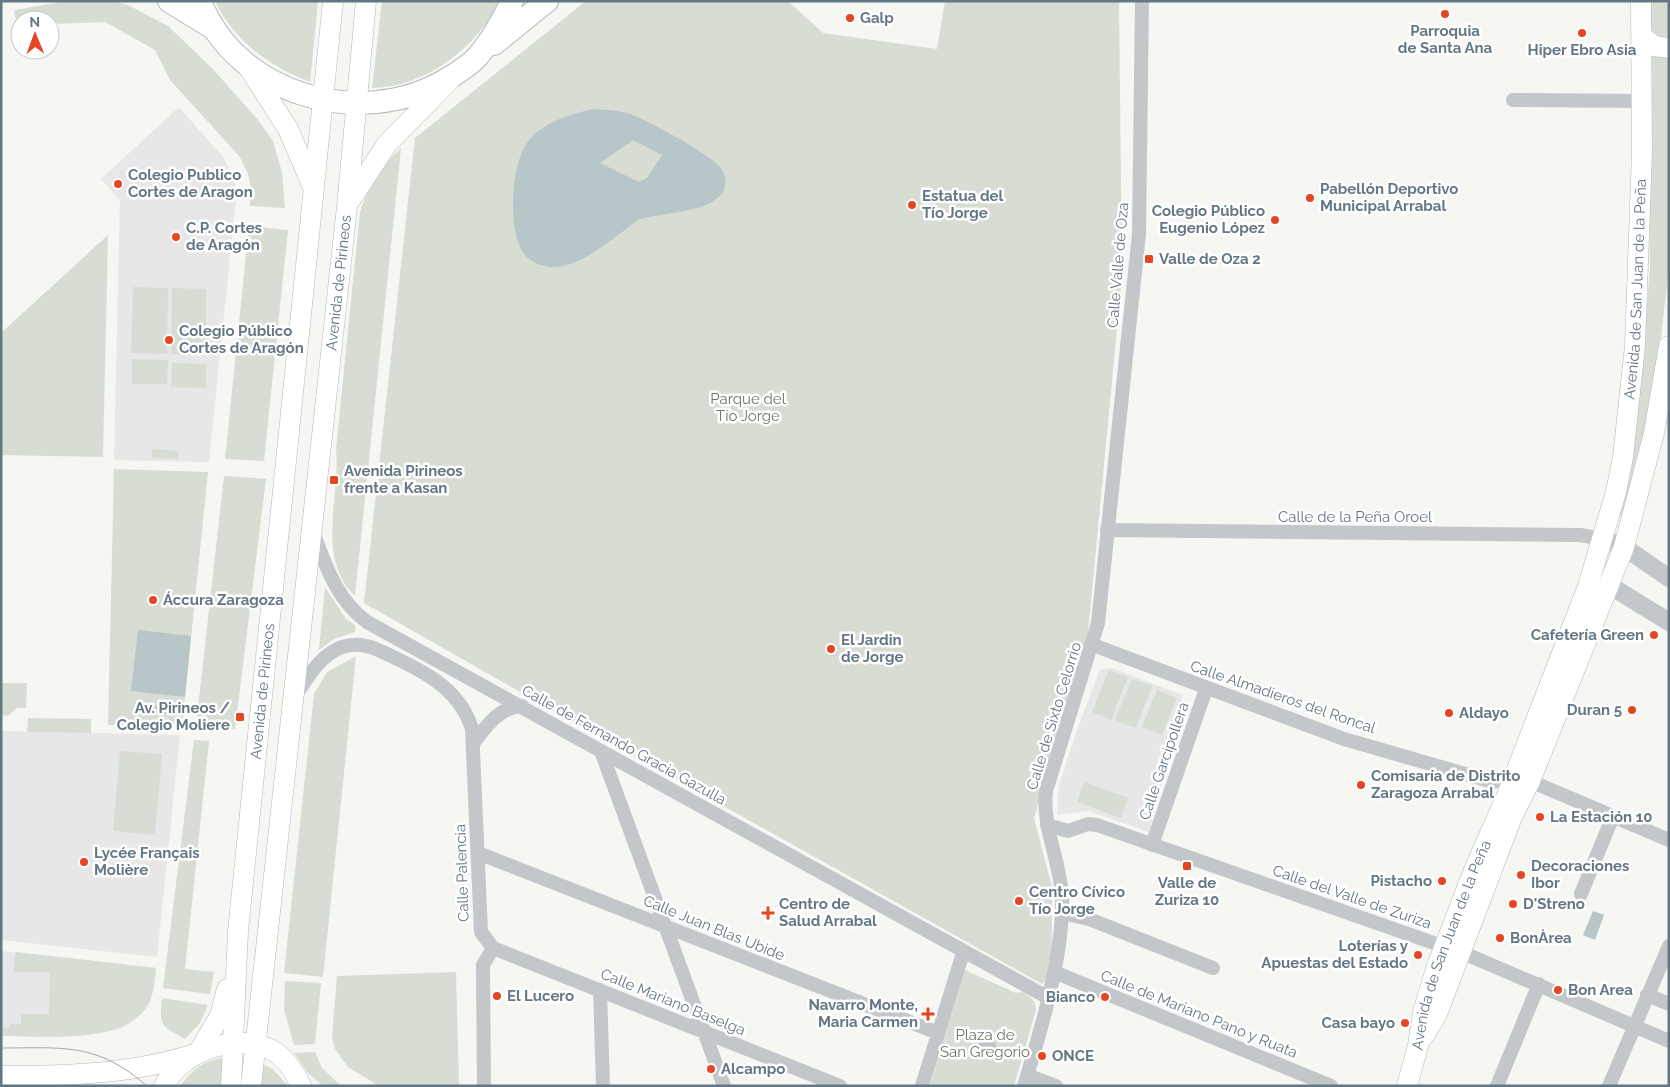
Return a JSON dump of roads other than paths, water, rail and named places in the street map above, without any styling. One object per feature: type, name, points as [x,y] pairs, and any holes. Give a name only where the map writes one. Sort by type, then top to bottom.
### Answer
[{"type":"main road","points":[[170,1],[216,30]]},
{"type":"main road","name":"Avenida de Pirineos","points":[[200,1],[216,30],[244,62],[288,129],[314,189]]},
{"type":"main road","name":"Avenida de Pirineos","points":[[231,1086],[238,930],[333,1]]},
{"type":"main road","name":"Avenida de Pirineos","points":[[251,1086],[347,207],[366,1]]},
{"type":"main road","name":"Avenida de Pirineos","points":[[347,207],[359,183],[387,144],[457,74],[477,57],[499,26],[512,1]]},
{"type":"main road","points":[[477,57],[547,1]]},
{"type":"main road","name":"Avenida de San Juan de la Peña","points":[[1452,950],[1512,817],[1523,776],[1603,539],[1623,457],[1635,346],[1640,246],[1641,1]]},
{"type":"main road","points":[[1642,36],[1654,46],[1669,48]]},
{"type":"main road","name":"Avenida de Pirineos","points":[[244,62],[282,86],[323,100],[356,104],[382,102],[411,96],[457,74]]},
{"type":"main road","name":"Avenida de San Juan de la Peña","points":[[1407,1086],[1418,1046],[1437,1014],[1452,950],[1500,788],[1523,776],[1609,585],[1624,547],[1654,433],[1669,346]]},
{"type":"main road","points":[[164,1086],[174,1071],[198,1053],[220,1016],[238,930]]},
{"type":"main road","points":[[1,1076],[78,1075],[166,1062],[214,1047],[233,1045],[255,1046],[273,1051],[282,1058],[302,1085]]},
{"type":"main road","points":[[78,1075],[109,1086]]},
{"type":"street","name":"Calle Valle de Oza","points":[[1107,530],[1140,227],[1142,1]]},
{"type":"street","points":[[1513,100],[1642,101]]},
{"type":"street","name":"Calle de Fernando Gracia Gazulla","points":[[311,527],[333,584],[342,598],[357,615],[383,632],[522,706],[963,953]]},
{"type":"street","name":"Calle de la Peña Oroel","points":[[1107,530],[1580,535],[1603,539]]},
{"type":"street","name":"Calle de Sixto Celorrio","points":[[1025,1080],[1054,972],[1062,914],[1060,879],[1046,825],[1045,802],[1049,781],[1093,645],[1098,623],[1107,530]]},
{"type":"street","points":[[1603,539],[1624,547],[1669,578]]},
{"type":"street","points":[[1609,585],[1669,622]]},
{"type":"street","name":"Calle Palencia","points":[[293,700],[308,676],[331,652],[351,645],[366,645],[407,664],[450,691],[469,717],[474,742],[481,932],[492,948]]},
{"type":"street","name":"Calle Almadieros del Roncal","points":[[1093,645],[1206,689],[1344,739],[1500,788]]},
{"type":"street","name":"Calle Garcipollera","points":[[1152,844],[1206,689]]},
{"type":"street","points":[[474,742],[501,713],[514,707],[522,706]]},
{"type":"street","points":[[602,751],[724,1086]]},
{"type":"street","points":[[1523,776],[1669,840]]},
{"type":"street","points":[[1500,788],[1512,817]]},
{"type":"street","points":[[1581,894],[1612,816]]},
{"type":"street","name":"Calle del Valle de Zuriza","points":[[1046,825],[1068,831],[1093,824],[1152,844],[1452,950],[1539,984],[1669,1041]]},
{"type":"street","name":"Calle Juan Blas Ubide","points":[[478,853],[938,1033]]},
{"type":"street","points":[[1062,914],[1089,919],[1213,968]]},
{"type":"street","points":[[1609,1086],[1669,946]]},
{"type":"street","points":[[484,1086],[484,965],[492,948]]},
{"type":"street","name":"Calle Mariano Baselga","points":[[492,948],[840,1086]]},
{"type":"street","points":[[922,1086],[963,953],[1047,998]]},
{"type":"street","name":"Calle de Mariano Pano y Ruata","points":[[1054,972],[1331,1086]]},
{"type":"street","points":[[1497,1086],[1539,984]]},
{"type":"street","points":[[600,990],[604,1086]]},
{"type":"street","points":[[1647,994],[1669,1004]]},
{"type":"street","points":[[1025,1080],[1056,1086]]},
{"type":"tram line","points":[[1,1048],[61,1048],[78,1050],[112,1062],[147,1086]]},
{"type":"place","name":"Parroquia de Santa Ana","points":[[1445,14]]},
{"type":"place","name":"Galp","points":[[850,18]]},
{"type":"place","name":"Hiper Ebro Asia","points":[[1582,33]]},
{"type":"place","name":"Colegio Publico Cortes de Aragon","points":[[118,184]]},
{"type":"place","name":"Pabellón Deportivo Municipal Arrabal","points":[[1310,198]]},
{"type":"place","name":"Estatua del Tío Jorge","points":[[912,205]]},
{"type":"place","name":"Colegio Público Eugenio López","points":[[1275,220]]},
{"type":"place","name":"C.P. Cortes de Aragón","points":[[176,237]]},
{"type":"place","name":"Valle de Oza 2","points":[[1149,259]]},
{"type":"place","name":"Colegio Público Cortes de Aragón","points":[[169,340]]},
{"type":"place","name":"Avenida Pirineos frente a Kasan","points":[[334,480]]},
{"type":"place","name":"Áccura Zaragoza","points":[[153,600]]},
{"type":"place","name":"Cafetería Green","points":[[1654,635]]},
{"type":"place","name":"El Jardin de Jorge","points":[[831,649]]},
{"type":"place","name":"Duran 5","points":[[1632,710]]},
{"type":"place","name":"Aldayo","points":[[1449,713]]},
{"type":"place","name":"Av. Pirineos / Colegio Moliere","points":[[240,717]]},
{"type":"place","name":"Comisaría de Distrito Zaragoza Arrabal","points":[[1361,785]]},
{"type":"place","name":"La Estación 10","points":[[1540,817]]},
{"type":"place","name":"Lycée Français Molière","points":[[84,862]]},
{"type":"place","name":"Valle de Zuriza 10","points":[[1187,866]]},
{"type":"place","name":"Decoraciones Ibor","points":[[1521,875]]},
{"type":"place","name":"Pistacho","points":[[1442,881]]},
{"type":"place","name":"Centro Cívico Tío Jorge","points":[[1019,901]]},
{"type":"place","name":"D'Streno","points":[[1513,904]]},
{"type":"place","name":"Centro de Salud Arrabal","points":[[768,913]]},
{"type":"place","name":"BonÀrea","points":[[1500,938]]},
{"type":"place","name":"Loterías y Apuestas del Estado","points":[[1418,955]]},
{"type":"place","name":"Bon Area","points":[[1558,990]]},
{"type":"place","name":"El Lucero","points":[[497,996]]},
{"type":"place","name":"Bianco","points":[[1105,997]]},
{"type":"place","name":"Navarro Monte, Maria Carmen","points":[[928,1014]]},
{"type":"place","name":"Casa bayo","points":[[1405,1023]]},
{"type":"place","name":"ONCE","points":[[1042,1056]]},
{"type":"place","name":"Alcampo","points":[[711,1069]]},
{"type":"park label","name":"Parque del Tío Jorge","points":[[748,408]]},
{"type":"park label","name":"Plaza de San Gregorio","points":[[985,1044]]}]
